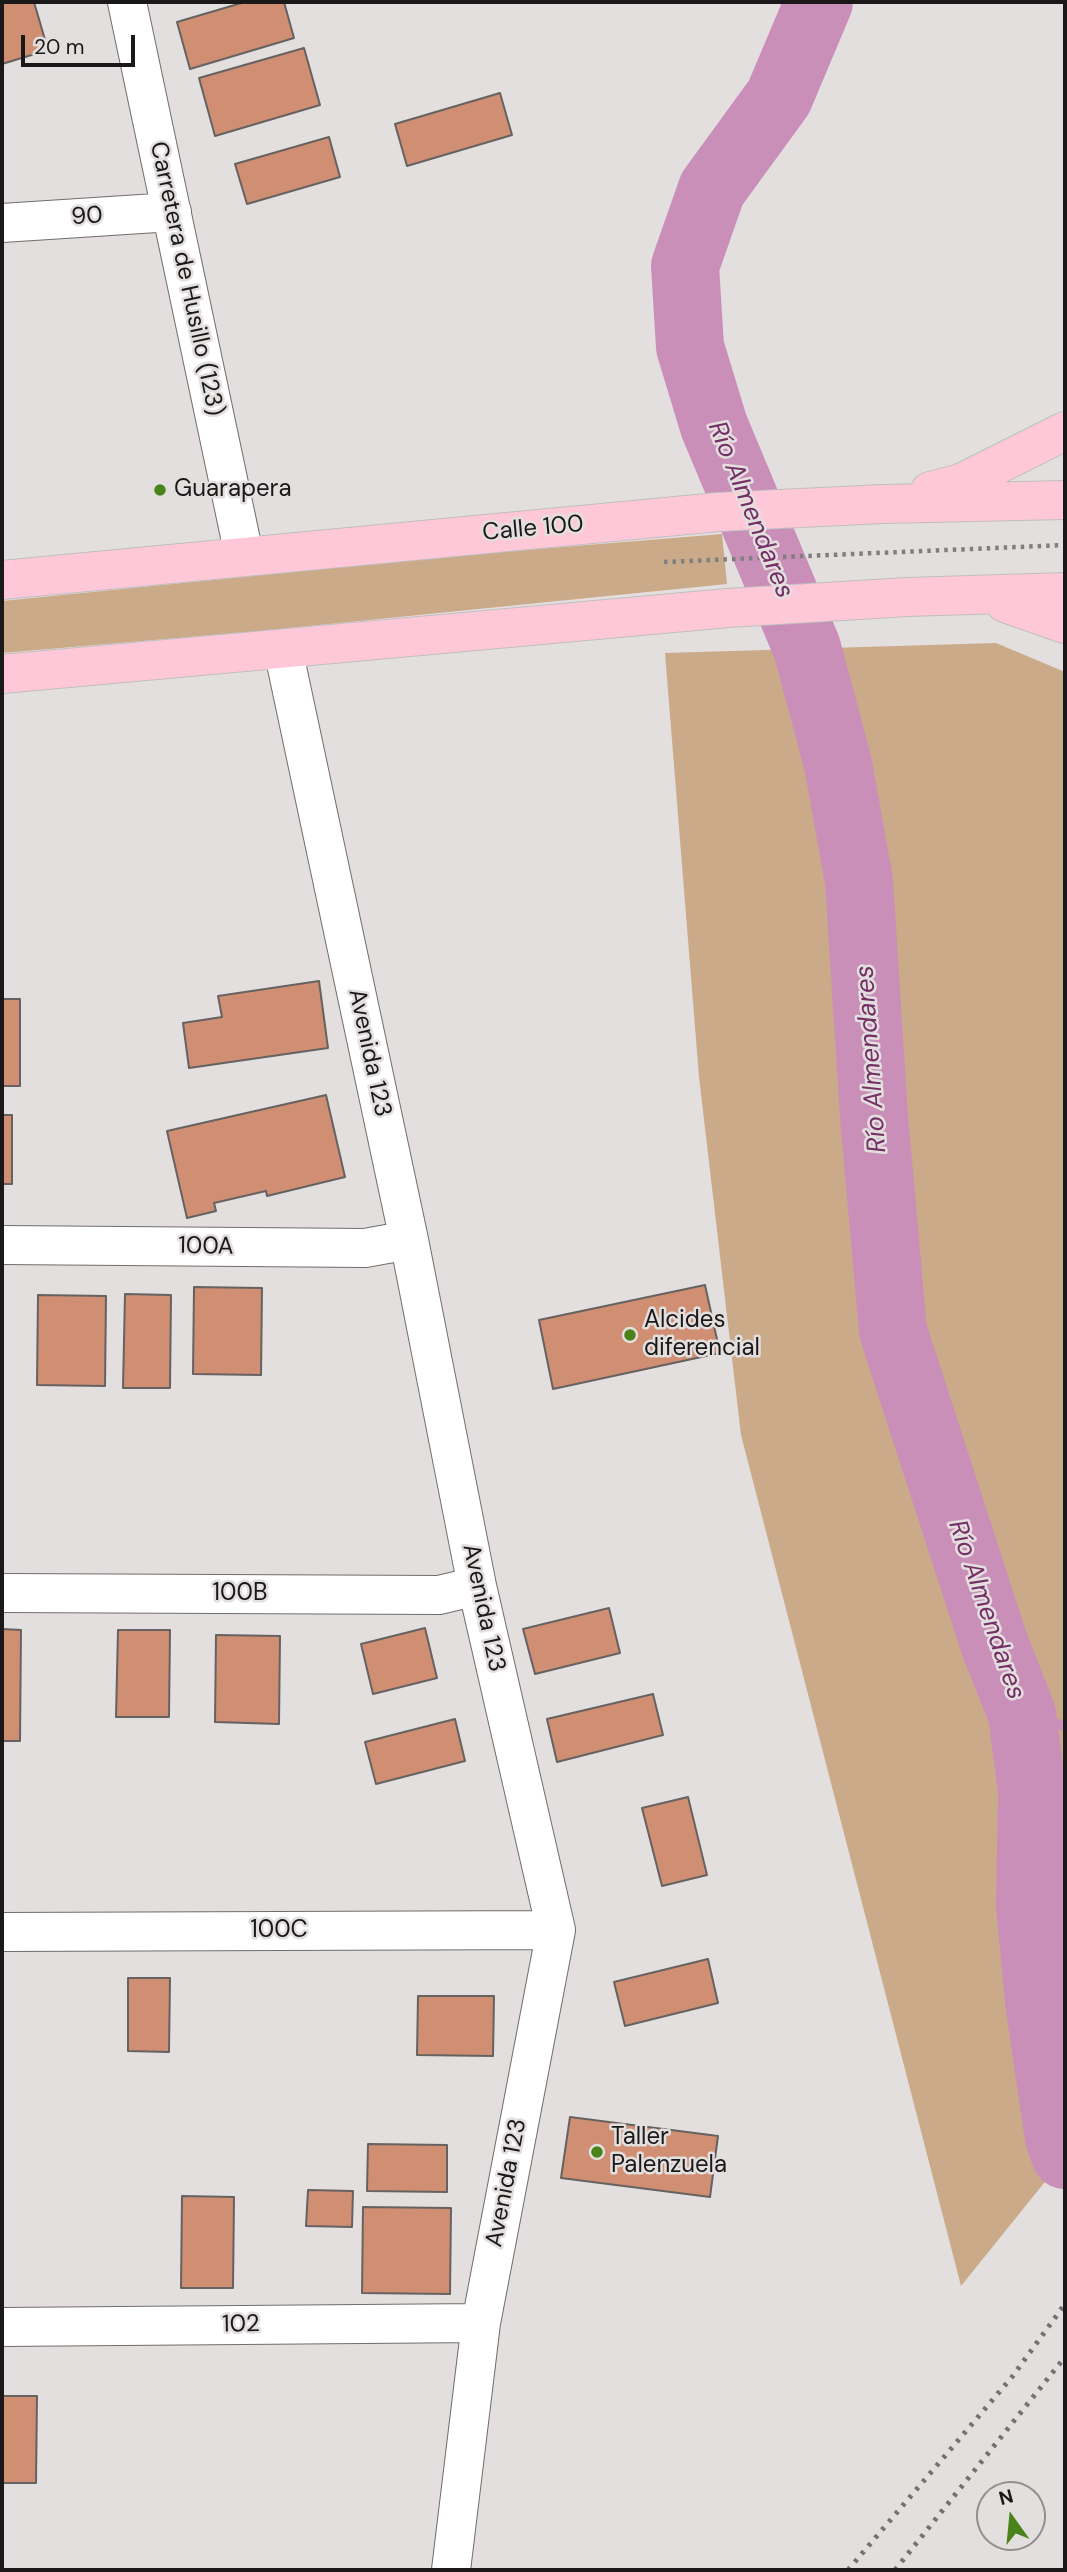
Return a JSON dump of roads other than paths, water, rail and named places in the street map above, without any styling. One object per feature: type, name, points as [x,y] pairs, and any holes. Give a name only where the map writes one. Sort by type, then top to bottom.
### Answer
[{"type":"highway","points":[[883,504],[961,483],[1065,432]]},
{"type":"highway","name":"Calle 100","points":[[2,580],[718,512],[883,504],[1065,500]]},
{"type":"highway","points":[[2,674],[663,612],[907,597],[1065,592]]},
{"type":"highway","points":[[983,596],[1065,624]]},
{"type":"street","name":"Carretera de Husillo (123)","points":[[127,2],[244,555]]},
{"type":"street","name":"90","points":[[2,223],[172,212]]},
{"type":"street","name":"Avenida 123","points":[[283,649],[409,1240],[477,1586],[555,1930],[481,2323],[451,2570]]},
{"type":"street","name":"100A","points":[[2,1245],[365,1248],[409,1240]]},
{"type":"street","name":"100B","points":[[2,1593],[439,1594],[477,1586]]},
{"type":"street","name":"100C","points":[[2,1932],[555,1930]]},
{"type":"street","name":"102","points":[[2,2327],[481,2323]]},
{"type":"waterway","name":"Río Almendares","points":[[819,2],[779,97],[712,189],[685,266],[690,347],[714,426],[807,648],[838,764],[859,881],[874,1117],[893,1331],[994,1643],[1022,1714],[1032,1791],[1030,1905],[1039,2002],[1059,2138],[1065,2155]]},
{"type":"waterway","points":[[1022,1714],[1065,1726]]},
{"type":"railway","points":[[848,2570],[1012,2377],[1065,2304]]},
{"type":"railway","points":[[895,2570],[1065,2357]]},
{"type":"place","name":"Guarapera","points":[[160,490]]},
{"type":"place","name":"Alcides diferencial","points":[[630,1335]]},
{"type":"place","name":"Taller Palenzuela","points":[[597,2152]]}]
